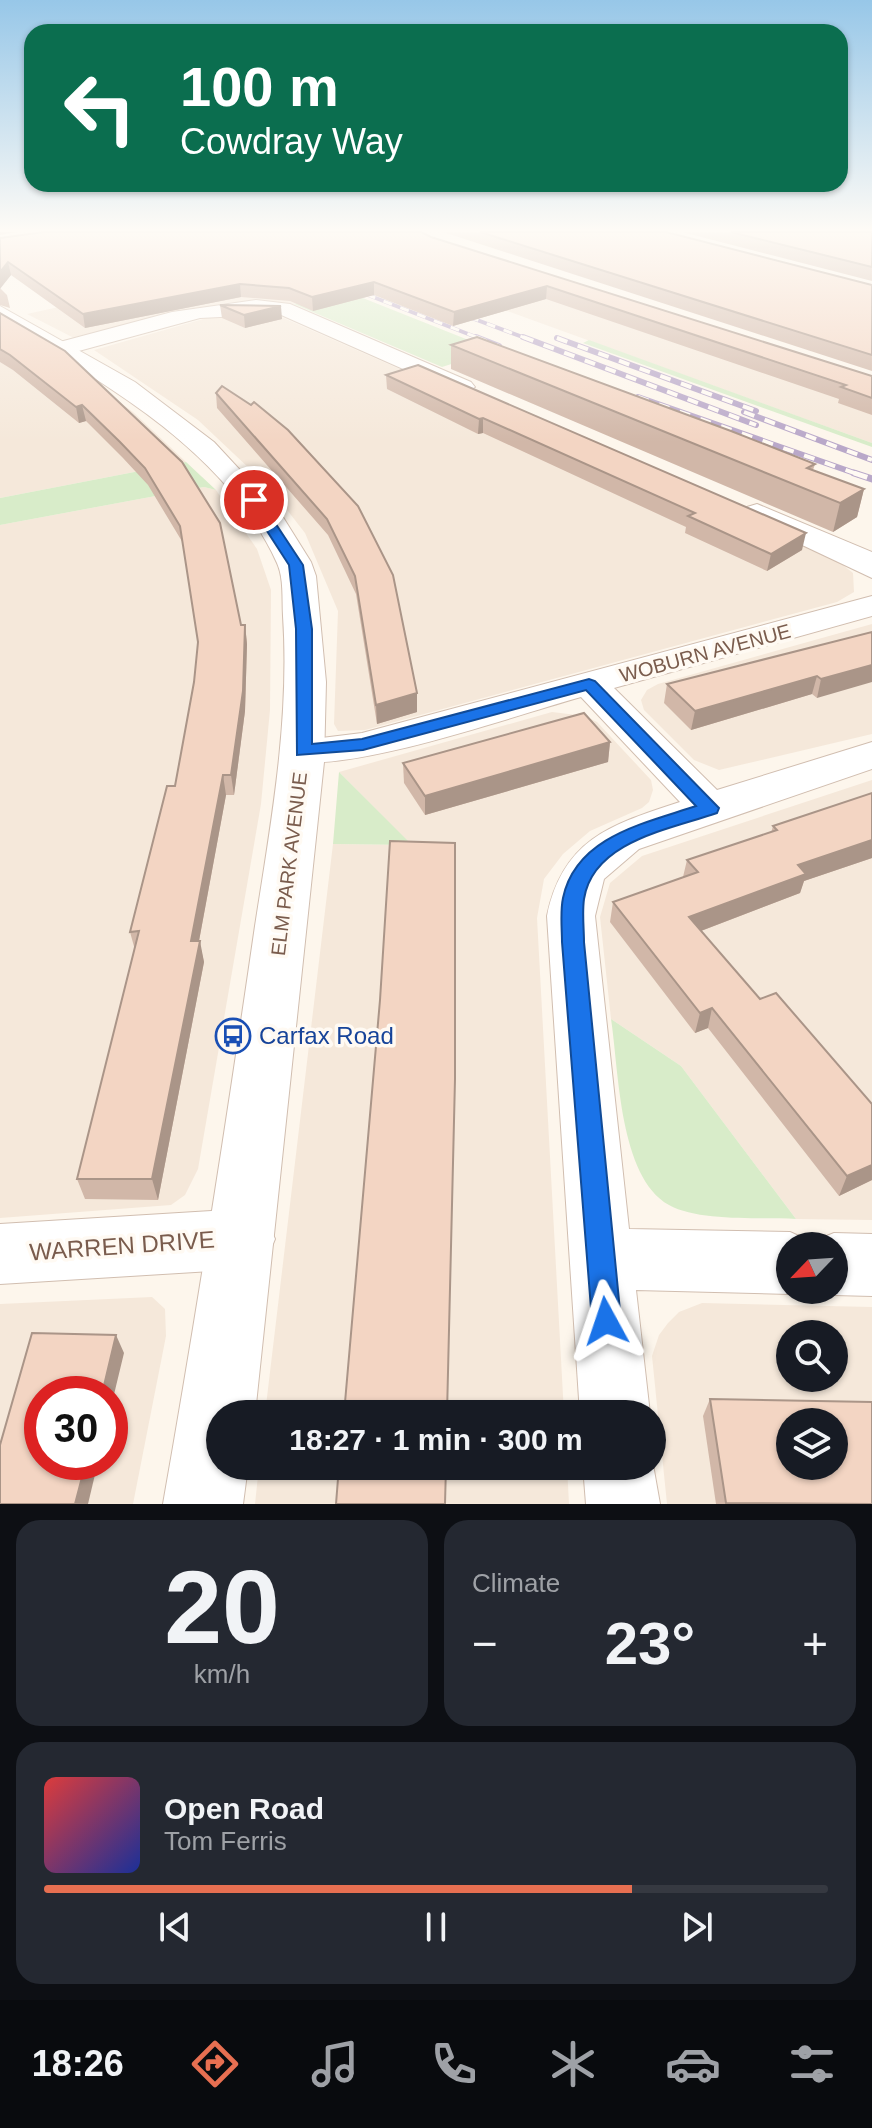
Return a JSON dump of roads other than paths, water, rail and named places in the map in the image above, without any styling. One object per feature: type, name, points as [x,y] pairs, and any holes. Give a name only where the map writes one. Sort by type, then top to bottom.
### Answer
[{"type":"street","points":[[64,348],[217,309],[283,308],[490,398]]},
{"type":"street","name":"ELM PARK AVENUE","points":[[0,313],[64,348],[170,420],[217,461],[254,500],[296,565],[304,629],[303,751],[244,1239],[203,1504]]},
{"type":"street","points":[[738,505],[862,559],[872,568]]},
{"type":"street","name":"WOBURN AVENUE","points":[[303,751],[363,745],[872,606]]},
{"type":"street","points":[[589,684],[710,808]]},
{"type":"street","points":[[614,1400],[571,916],[573,897],[589,864],[619,840],[872,755]]},
{"type":"street","name":"WARREN DRIVE","points":[[0,1254],[244,1239]]},
{"type":"street","points":[[601,1259],[776,1263]]},
{"type":"street","points":[[848,1264],[872,1265]]},
{"type":"street","points":[[620,1480],[623,1504]]},
{"type":"railway","points":[[386,302],[481,339]]},
{"type":"railway","points":[[453,311],[528,339]]},
{"type":"railway","points":[[476,337],[499,346]]},
{"type":"railway","points":[[523,337],[756,425]]},
{"type":"railway","points":[[560,339],[557,338],[756,411]]},
{"type":"railway","points":[[638,397],[860,475]]},
{"type":"railway","points":[[744,412],[872,460]]},
{"type":"railway","points":[[854,473],[860,475]]},
{"type":"railway","points":[[860,475],[872,479]]},
{"type":"place","name":"Carfax Road","points":[[233,1036]]}]
